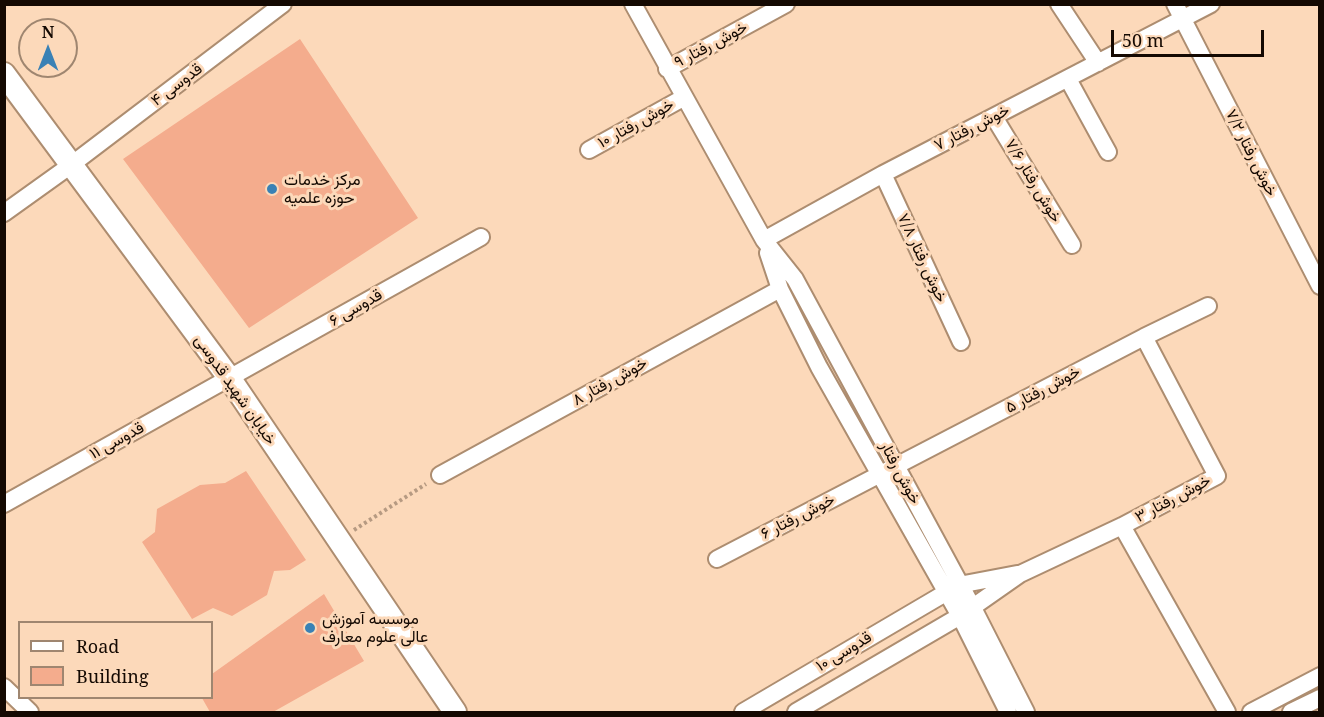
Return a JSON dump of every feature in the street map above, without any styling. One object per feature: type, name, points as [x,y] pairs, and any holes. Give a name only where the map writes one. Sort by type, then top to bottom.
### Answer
[{"type":"main road","name":"خیابان شهید قدوسی","points":[[4,74],[230,379],[455,712]]},
{"type":"street","name":"قدوسی ۴","points":[[4,213],[283,4]]},
{"type":"street","name":"خوش رفتار","points":[[633,4],[683,98],[764,240],[795,279],[897,467],[952,589]]},
{"type":"street","name":"خوش رفتار ۹","points":[[667,69],[786,4]]},
{"type":"street","points":[[1059,4],[1098,63]]},
{"type":"street","name":"خوش رفتار ۷","points":[[764,240],[883,174],[1098,63],[1179,12],[1211,4]]},
{"type":"street","name":"خوش رفتار ۷/۲","points":[[1179,12],[1320,286]]},
{"type":"street","points":[[1068,79],[1108,152]]},
{"type":"street","name":"خوش رفتار ۱۰","points":[[589,150],[683,98]]},
{"type":"street","name":"خوش رفتار ۷/۶","points":[[994,117],[1072,245]]},
{"type":"street","name":"خوش رفتار ۷/۸","points":[[883,174],[961,342]]},
{"type":"street","name":"قدوسی ۶","points":[[230,379],[481,237]]},
{"type":"street","name":"خوش رفتار","points":[[764,240],[780,289],[819,367],[880,476],[1026,712]]},
{"type":"street","name":"خوش رفتار ۸","points":[[440,475],[780,289]]},
{"type":"street","name":"خوش رفتار ۵","points":[[880,476],[1144,337],[1208,306]]},
{"type":"street","name":"خوش رفتار ۳","points":[[1020,574],[1122,526],[1216,476],[1144,337]]},
{"type":"street","name":"قدوسی ۱۱","points":[[4,504],[230,379]]},
{"type":"street","name":"خوش رفتار ۶","points":[[717,559],[880,476]]},
{"type":"street","points":[[1122,526],[1227,712]]},
{"type":"street","points":[[952,589],[1020,574]]},
{"type":"street","name":"قدوسی ۱۰","points":[[796,712],[966,612],[1020,574]]},
{"type":"street","name":"قدوسی ۱۰","points":[[743,712],[952,589]]},
{"type":"street","name":"خوش رفتار","points":[[966,612],[1008,712]]},
{"type":"street","points":[[1251,712],[1320,676]]},
{"type":"street","points":[[4,687],[30,712]]},
{"type":"street","points":[[1292,712],[1320,698]]},
{"type":"path","points":[[338,540],[440,475]]},
{"type":"building","name":"مرکز خدمات حوزه علمیه","points":[[300,39],[418,218],[249,328],[123,159]]},
{"type":"building","points":[[246,471],[306,560],[290,570],[274,571],[267,595],[232,616],[213,608],[192,619],[142,542],[155,532],[157,509],[200,485],[225,483]]},
{"type":"building","name":"موسسه آموزش عالی علوم معارف","points":[[324,594],[364,661],[273,712],[210,712],[203,699],[213,699],[213,673]]},
{"type":"place","name":"مرکز خدمات حوزه علمیه","points":[[272,189]]},
{"type":"place","name":"موسسه آموزش عالی علوم معارف","points":[[310,628]]}]
